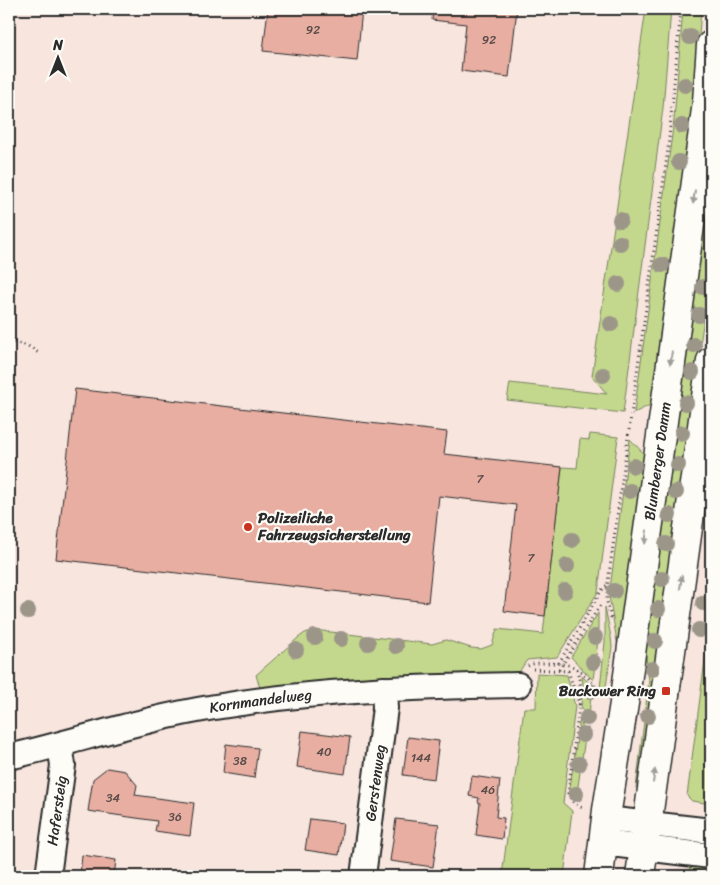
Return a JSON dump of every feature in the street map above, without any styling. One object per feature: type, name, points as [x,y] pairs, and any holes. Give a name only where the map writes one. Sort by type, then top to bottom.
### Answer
[{"type":"main road","name":"Blumberger Damm","points":[[599,876],[599,823],[625,697],[707,102],[711,45]]},
{"type":"main road","points":[[640,876],[711,361]]},
{"type":"street","name":"Kornmandelweg","points":[[9,757],[139,723],[207,708],[334,692],[525,677]]},
{"type":"street","name":"Gerstenweg","points":[[363,876],[385,708],[384,689]]},
{"type":"street","name":"Hafersteig","points":[[48,876],[63,765],[60,745]]},
{"type":"street","points":[[599,823],[711,856]]},
{"type":"street","points":[[646,836],[711,832]]},
{"type":"path","points":[[607,602],[668,149],[681,9]]},
{"type":"path","points":[[9,341],[28,346],[40,354]]},
{"type":"path","points":[[559,670],[601,591],[608,584]]},
{"type":"path","points":[[561,664],[601,604]]},
{"type":"path","points":[[589,734],[568,671],[559,670],[525,677],[528,665],[561,664],[578,668],[606,699]]},
{"type":"path","points":[[578,668],[581,688],[568,793],[571,801],[599,823]]},
{"type":"green space","points":[[646,9],[671,9],[663,108],[623,413],[507,400],[510,383],[607,394],[592,376]]},
{"type":"green space","points":[[683,9],[701,9],[695,89],[654,403],[634,413],[674,120]]},
{"type":"green space","points":[[711,168],[711,274],[698,357],[641,789],[636,788],[649,680],[645,649]]},
{"type":"green space","points":[[590,434],[618,437],[598,592],[557,657],[527,660],[517,675],[261,691],[256,675],[298,638],[314,630],[432,644],[446,640],[471,648],[481,649],[492,645],[497,629],[543,634],[562,467],[577,468],[580,439],[589,440]]},
{"type":"green space","points":[[630,439],[646,456],[604,758],[602,757],[618,647],[609,596]]},
{"type":"green space","points":[[605,607],[612,647],[605,693],[600,688],[605,642]]},
{"type":"green space","points":[[598,613],[598,640],[593,680],[571,657]]},
{"type":"green space","points":[[711,615],[711,804],[692,801],[687,796]]},
{"type":"green space","points":[[537,673],[567,675],[575,706],[563,803],[572,811],[564,876],[502,876],[524,708],[536,708]]},
{"type":"green space","points":[[582,676],[592,686],[588,724],[581,706]]},
{"type":"green space","points":[[580,718],[585,738],[576,800],[572,799],[570,787]]},
{"type":"green space","points":[[691,865],[711,867],[711,876],[687,876]]},
{"type":"building","points":[[268,9],[362,9],[357,61],[263,51]]},
{"type":"building","points":[[433,9],[517,9],[509,77],[461,71],[466,24],[432,20]]},
{"type":"building","name":"Polizeiliche Fahrzeugsicherstellung","points":[[75,389],[447,432],[444,454],[562,467],[545,616],[504,611],[516,505],[439,496],[428,602],[56,559]]},
{"type":"building","points":[[302,731],[350,737],[345,774],[297,767]]},
{"type":"building","points":[[408,737],[439,741],[434,779],[403,775]]},
{"type":"building","points":[[226,744],[258,748],[254,778],[223,773]]},
{"type":"building","points":[[107,768],[125,771],[137,785],[135,795],[194,803],[190,836],[155,831],[157,821],[88,811],[93,779]]},
{"type":"building","points":[[472,776],[500,780],[496,817],[504,818],[502,839],[476,835],[480,803],[478,802],[479,798],[469,796]]},
{"type":"building","points":[[310,819],[343,823],[339,855],[305,850]]},
{"type":"building","points":[[396,819],[439,824],[433,867],[390,861]]},
{"type":"building","points":[[82,855],[116,860],[114,876],[80,876]]},
{"type":"place","name":"Polizeiliche Fahrzeugsicherstellung","points":[[248,527]]},
{"type":"place","name":"Buckower Ring","points":[[666,691]]}]
